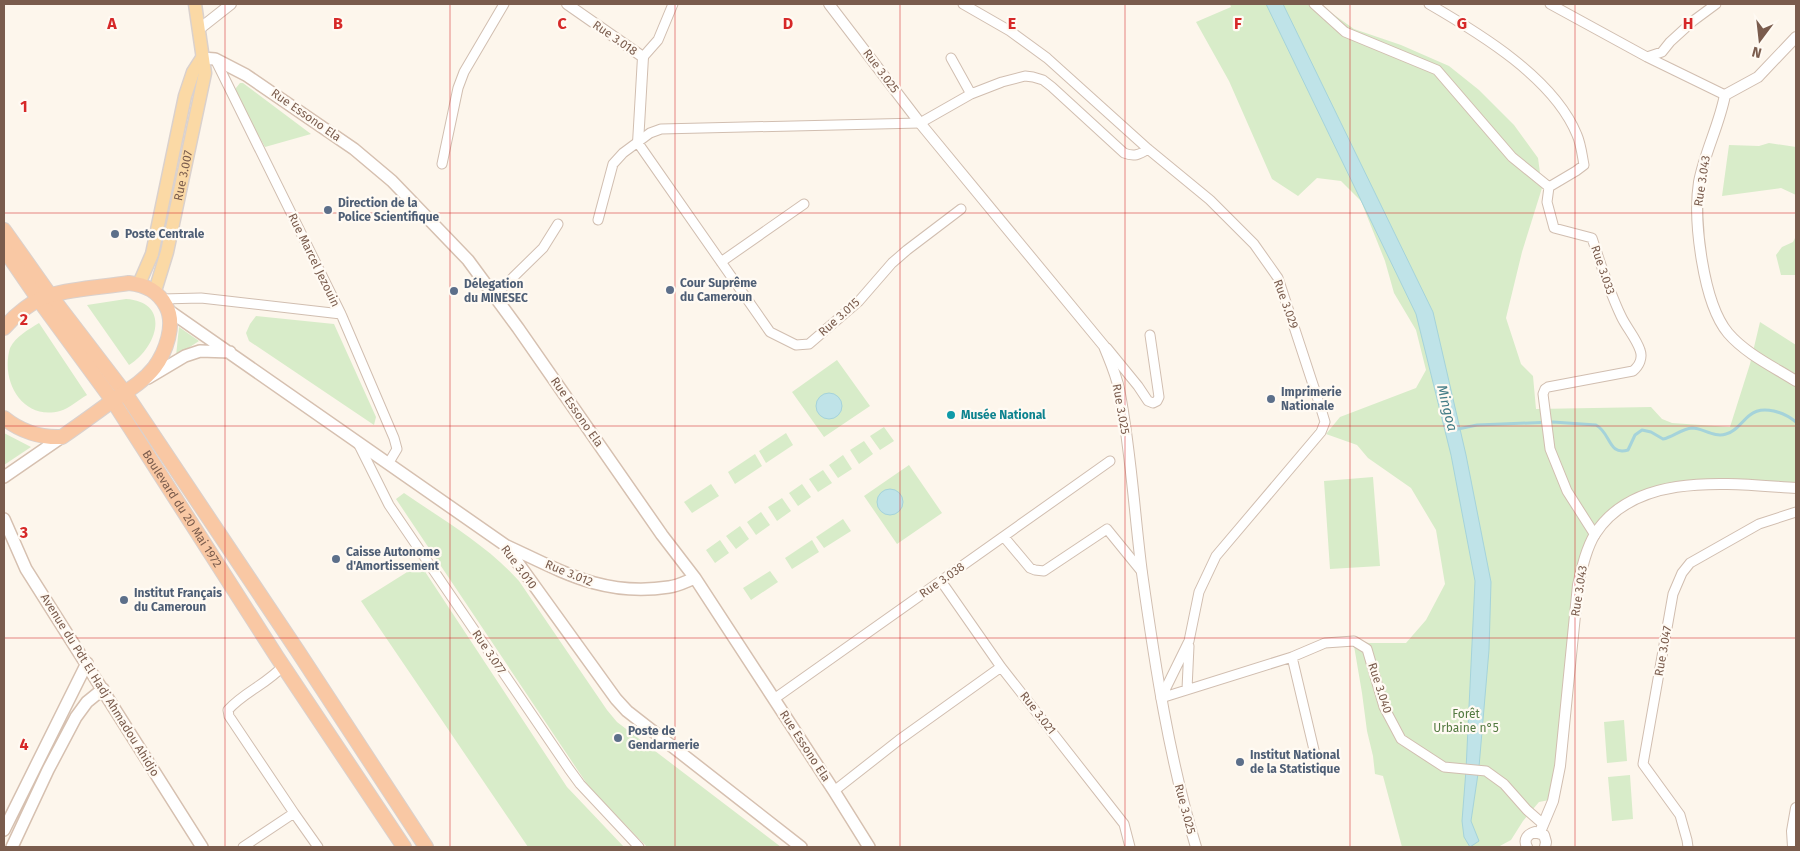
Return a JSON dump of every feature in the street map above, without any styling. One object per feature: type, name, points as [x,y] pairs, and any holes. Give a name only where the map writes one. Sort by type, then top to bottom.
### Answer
[{"type":"highway","name":"Boulevard du 20 Mai 1972","points":[[4,230],[44,298]]},
{"type":"highway","name":"Boulevard du 20 Mai 1972","points":[[4,249],[44,298],[119,397],[286,633],[426,847]]},
{"type":"highway","points":[[4,328],[10,321],[44,298],[129,283],[139,284],[162,300],[170,322],[166,346],[154,367],[139,383],[62,437],[49,437],[18,428],[4,418]]},
{"type":"highway","name":"Boulevard du 20 Mai 1972","points":[[119,397],[283,666],[404,847]]},
{"type":"main road","name":"Rue 3.007","points":[[162,300],[167,252],[209,59],[198,30],[195,4]]},
{"type":"main road","name":"Rue 3.007","points":[[139,284],[152,254],[185,96],[193,72],[209,59]]},
{"type":"main road","name":"Rue Essono Ela","points":[[209,59],[246,74],[354,149],[392,181],[468,260],[662,535],[695,578],[869,847]]},
{"type":"main road","name":"Rue 3.010","points":[[162,300],[230,352],[504,545],[616,699],[627,711],[801,847]]},
{"type":"main road","points":[[139,383],[185,356],[200,351],[230,352]]},
{"type":"main road","points":[[4,478],[62,437]]},
{"type":"main road","name":"Avenue du Pdt El Hadj Ahmadou Ahidjo","points":[[4,519],[26,569],[202,847]]},
{"type":"main road","name":"Rue 3.012","points":[[504,545],[594,584],[619,589],[642,590],[671,587],[695,578]]},
{"type":"main road","points":[[4,830],[87,663]]},
{"type":"main road","points":[[12,847],[48,770],[76,717],[87,702],[103,688]]},
{"type":"street","points":[[198,30],[231,4]]},
{"type":"street","points":[[442,164],[458,88],[464,72],[504,4]]},
{"type":"street","name":"Rue 3.018","points":[[566,4],[643,57],[638,143]]},
{"type":"street","points":[[643,57],[658,40],[673,4]]},
{"type":"street","name":"Rue 3.025","points":[[829,4],[920,123],[1104,346],[1119,387],[1136,507],[1142,572],[1161,698],[1182,799],[1196,847]]},
{"type":"street","name":"Rue 3.029","points":[[963,4],[1010,31],[1046,58],[1148,149],[1210,200],[1254,244],[1278,278],[1325,422],[1321,432],[1216,556],[1199,592],[1189,641],[1187,689]]},
{"type":"street","points":[[1314,4],[1345,32],[1437,70],[1512,157],[1548,187],[1584,165],[1577,135],[1566,114],[1541,84],[1503,51],[1468,26],[1428,4]]},
{"type":"street","points":[[1550,4],[1647,57],[1725,95],[1758,77],[1796,37]]},
{"type":"street","points":[[1647,57],[1662,52],[1692,22],[1716,4]]},
{"type":"street","points":[[951,58],[971,94]]},
{"type":"street","name":"Rue Marcel Jezouin","points":[[209,59],[341,314],[394,438],[397,449],[388,464]]},
{"type":"street","points":[[598,220],[614,164],[623,153],[650,133],[661,129],[920,123],[971,94],[1002,82],[1025,76],[1043,80],[1052,87],[1124,153],[1132,156],[1138,155],[1148,149]]},
{"type":"street","name":"Rue 3.043","points":[[1725,95],[1720,118],[1707,150],[1699,183],[1697,226],[1705,274],[1712,301],[1720,321],[1728,333],[1744,348],[1796,381]]},
{"type":"street","name":"Rue 3.015","points":[[638,143],[770,332],[796,344],[809,344],[859,301],[892,263],[961,209]]},
{"type":"street","name":"Rue 3.033","points":[[1548,187],[1547,202],[1554,228],[1592,238],[1611,295],[1625,325],[1640,350],[1640,363],[1633,371],[1548,387],[1544,390],[1550,449],[1567,491],[1595,535]]},
{"type":"street","points":[[721,262],[804,204]]},
{"type":"street","points":[[494,296],[543,248],[558,224]]},
{"type":"street","points":[[162,300],[202,298],[341,314]]},
{"type":"street","points":[[1104,346],[1138,386],[1148,401],[1153,403],[1159,397],[1150,335]]},
{"type":"street","name":"Rue 3.077","points":[[358,443],[389,505],[569,769],[580,784],[639,847]]},
{"type":"street","name":"Rue 3.038","points":[[774,699],[1110,461]]},
{"type":"street","name":"Rue 3.043","points":[[1542,828],[1553,801],[1560,766],[1578,585],[1585,558],[1595,535],[1608,518],[1618,510],[1638,498],[1656,491],[1688,485],[1723,484],[1796,488]]},
{"type":"street","name":"Rue 3.047","points":[[1688,847],[1680,815],[1643,764],[1673,594],[1677,582],[1690,563],[1759,524],[1796,512]]},
{"type":"street","points":[[1004,537],[1030,568],[1044,570],[1106,529],[1142,572]]},
{"type":"street","name":"Rue 3.021","points":[[941,581],[1001,666],[1124,824],[1130,847]]},
{"type":"street","name":"Rue 3.029","points":[[1161,698],[1189,641]]},
{"type":"street","name":"Rue 3.040","points":[[1161,698],[1292,657],[1325,643],[1354,641],[1367,649],[1384,707],[1401,739],[1444,767],[1486,772],[1504,784],[1542,828]]},
{"type":"street","points":[[1292,657],[1314,750]]},
{"type":"street","points":[[283,666],[274,676],[234,703],[228,710],[229,716],[318,847]]},
{"type":"street","points":[[834,791],[899,740],[1001,666]]},
{"type":"street","points":[[1793,847],[1792,831],[1796,808]]},
{"type":"street","points":[[242,847],[294,813]]},
{"type":"street","points":[[1524,846],[1527,836],[1542,828],[1546,839],[1546,847]]},
{"type":"green space","name":"Forêt Urbaine n°5","points":[[1230,4],[1319,4],[1354,29],[1401,45],[1449,66],[1479,90],[1514,125],[1538,158],[1542,188],[1522,252],[1506,318],[1521,364],[1533,376],[1536,409],[1651,407],[1662,419],[1672,423],[1730,427],[1750,364],[1760,322],[1796,345],[1796,489],[1723,484],[1657,492],[1609,519],[1586,559],[1554,799],[1539,802],[1523,821],[1511,840],[1498,847],[1402,847],[1383,776],[1375,774],[1353,640],[1369,643],[1406,643],[1426,620],[1445,584],[1436,530],[1411,488],[1368,458],[1357,445],[1326,434],[1340,417],[1416,388],[1426,370],[1416,330],[1394,293],[1385,261],[1361,201],[1341,181],[1317,178],[1298,196],[1272,179],[1229,81],[1196,22],[1231,7]]},
{"type":"green space","points":[[240,83],[243,83],[311,134],[265,147],[235,94],[236,88]]},
{"type":"green space","points":[[1769,143],[1796,147],[1796,195],[1781,188],[1722,196],[1729,145],[1759,146]]},
{"type":"green space","points":[[1795,238],[1796,275],[1781,275],[1776,255],[1782,247],[1793,242]]},
{"type":"green space","points":[[126,299],[140,302],[150,308],[155,317],[155,327],[147,348],[129,365],[87,305]]},
{"type":"green space","points":[[256,316],[334,324],[376,417],[374,425],[249,341],[246,333]]},
{"type":"green space","points":[[39,323],[87,395],[60,411],[47,413],[35,410],[25,404],[17,396],[8,374],[10,348],[16,340]]},
{"type":"green space","points":[[179,327],[199,341],[176,356]]},
{"type":"green space","points":[[837,360],[870,406],[824,437],[792,392]]},
{"type":"green space","points":[[884,427],[894,441],[880,450],[870,436]]},
{"type":"green space","points":[[4,433],[31,447],[4,465]]},
{"type":"green space","points":[[786,433],[793,445],[766,463],[759,451]]},
{"type":"green space","points":[[864,441],[873,454],[859,464],[850,450]]},
{"type":"green space","points":[[755,454],[762,466],[735,484],[728,472]]},
{"type":"green space","points":[[843,455],[852,469],[838,478],[829,465]]},
{"type":"green space","points":[[909,465],[942,513],[897,544],[864,496]]},
{"type":"green space","points":[[823,470],[832,483],[818,492],[809,479]]},
{"type":"green space","points":[[1373,477],[1380,566],[1330,569],[1324,481]]},
{"type":"green space","points":[[711,484],[719,496],[692,513],[684,502]]},
{"type":"green space","points":[[802,484],[811,497],[798,506],[789,493]]},
{"type":"green space","points":[[404,493],[479,544],[519,581],[617,722],[781,847],[647,847],[589,787],[396,499]]},
{"type":"green space","points":[[782,498],[791,511],[777,521],[768,507]]},
{"type":"green space","points":[[761,512],[770,525],[756,535],[747,522]]},
{"type":"green space","points":[[843,519],[851,531],[824,548],[816,537]]},
{"type":"green space","points":[[740,526],[749,539],[736,549],[726,536]]},
{"type":"green space","points":[[720,540],[729,553],[715,563],[706,550]]},
{"type":"green space","points":[[812,540],[819,552],[792,569],[785,558]]},
{"type":"green space","points":[[420,564],[567,787],[624,847],[528,847],[361,601]]},
{"type":"green space","points":[[770,571],[778,582],[751,600],[743,588]]},
{"type":"green space","points":[[1624,720],[1627,761],[1607,763],[1604,722]]},
{"type":"green space","points":[[1630,775],[1633,819],[1612,821],[1608,777]]},
{"type":"water","name":"Mingoa","points":[[1266,4],[1283,4],[1433,312],[1466,455],[1491,582],[1489,650],[1479,767],[1471,821],[1479,841],[1470,847],[1464,837],[1462,821],[1475,581],[1451,455],[1416,314]]},
{"type":"water","points":[[829,393],[838,397],[842,406],[838,415],[829,419],[820,415],[816,406],[820,397]]},
{"type":"water","points":[[890,489],[899,493],[903,502],[899,511],[890,515],[881,511],[877,502],[881,493]]},
{"type":"waterway","name":"Mingoa","points":[[1458,429],[1477,425],[1553,422],[1596,425],[1605,433],[1613,447],[1621,451],[1628,450],[1635,435],[1642,430],[1651,432],[1663,439],[1692,428],[1722,435],[1730,433],[1750,415],[1761,410],[1780,413],[1796,422]]},
{"type":"place","name":"Direction de la Police Scientifique","points":[[328,210]]},
{"type":"place","name":"Poste Centrale","points":[[115,234]]},
{"type":"place","name":"Cour Suprême du Cameroun","points":[[670,290]]},
{"type":"place","name":"Délegation du MINESEC","points":[[454,291]]},
{"type":"place","name":"Imprimerie Nationale","points":[[1271,399]]},
{"type":"place","name":"Musée National","points":[[951,415]]},
{"type":"place","name":"Caisse Autonome d'Amortissement","points":[[336,559]]},
{"type":"place","name":"Institut Français du Cameroun","points":[[124,600]]},
{"type":"place","name":"Poste de Gendarmerie","points":[[618,738]]},
{"type":"place","name":"Institut National de la Statistique","points":[[1240,762]]}]
